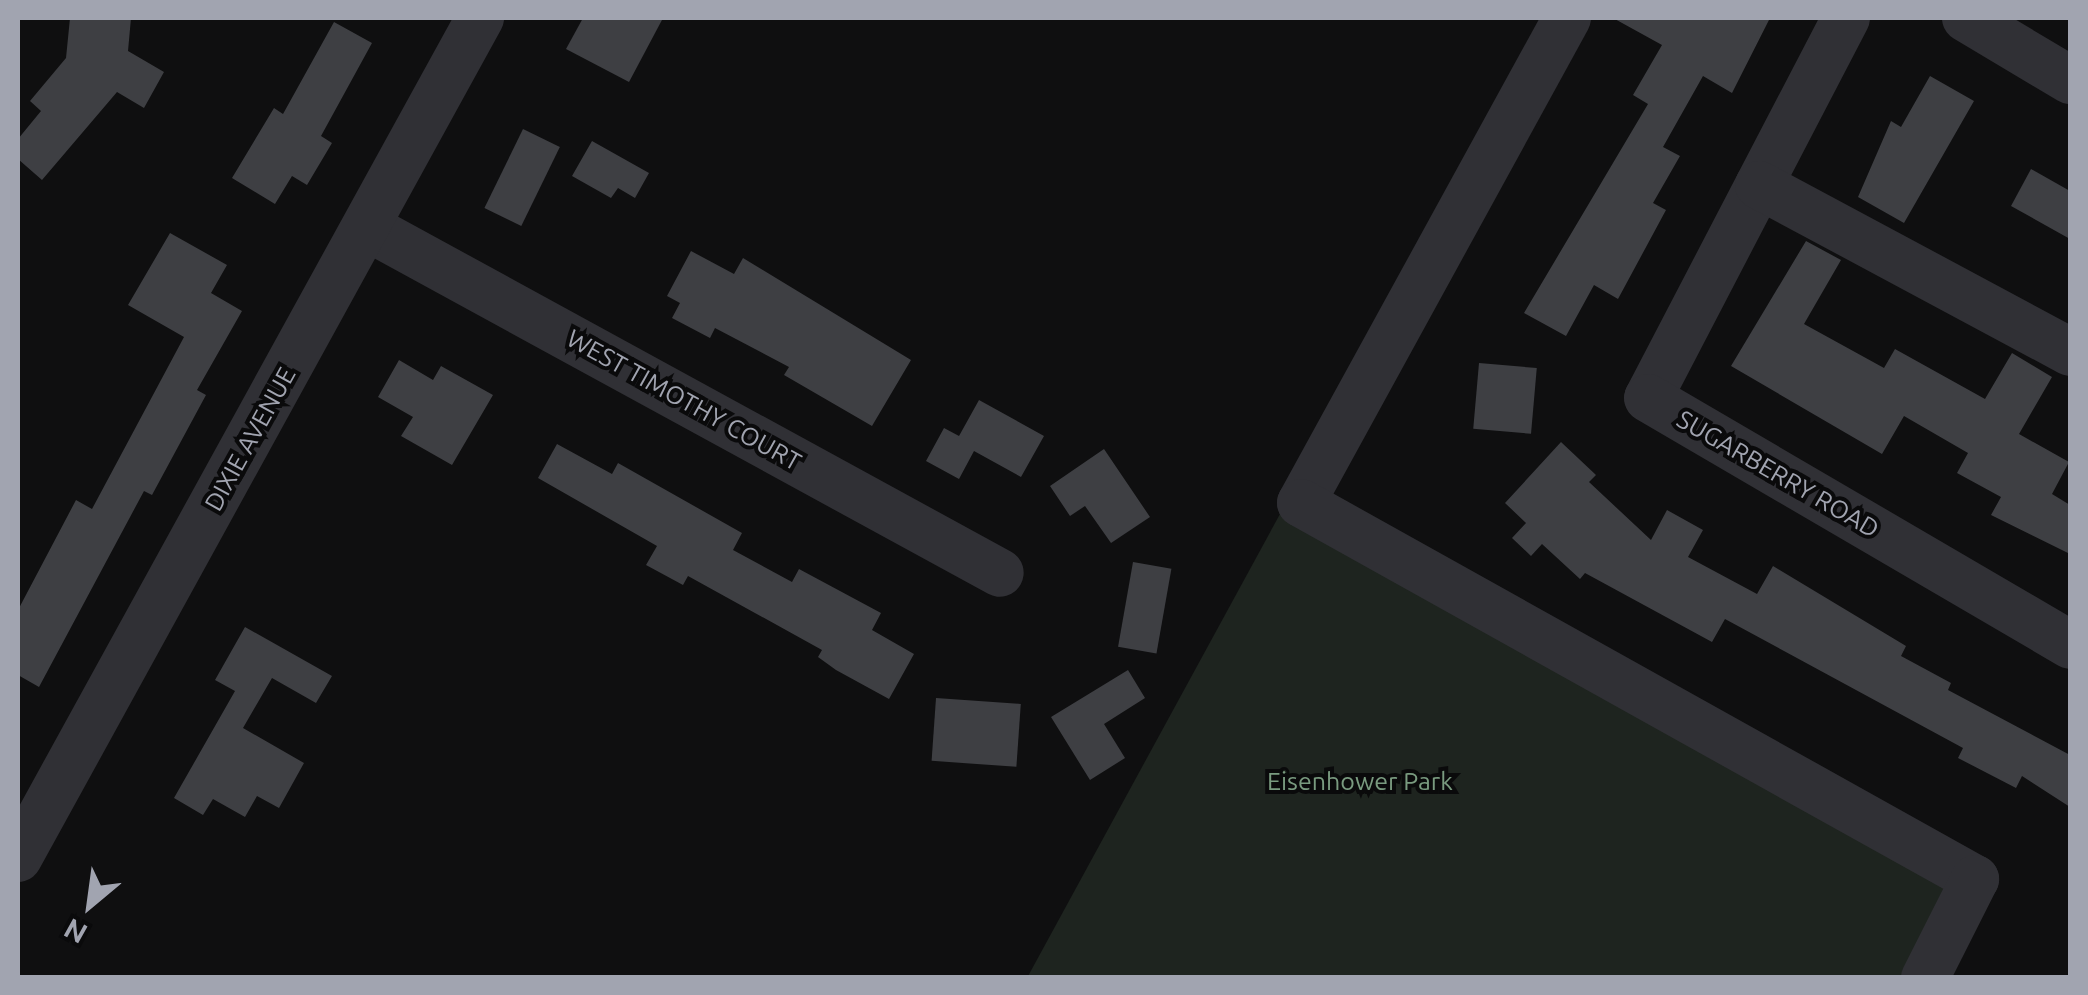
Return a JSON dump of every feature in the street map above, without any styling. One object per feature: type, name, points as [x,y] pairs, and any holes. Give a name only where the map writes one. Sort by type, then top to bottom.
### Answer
[{"type":"street","name":"DIXIE AVENUE","points":[[18,858],[480,18]]},
{"type":"street","points":[[1567,18],[1301,503],[1975,879],[1925,978]]},
{"type":"street","name":"SUGARBERRY ROAD","points":[[1846,18],[1648,398],[2070,644]]},
{"type":"street","points":[[1966,18],[2070,80]]},
{"type":"street","points":[[1759,185],[2070,352]]},
{"type":"street","name":"WEST TIMOTHY COURT","points":[[367,227],[1000,573]]},
{"type":"green space","name":"Eisenhower Park","points":[[1280,514],[1939,870],[1952,899],[1908,977],[1027,978]]},
{"type":"building","points":[[70,18],[131,18],[128,51],[164,72],[144,108],[117,92],[42,180],[18,159],[18,139],[41,111],[30,101],[66,58]]},
{"type":"building","points":[[583,18],[663,18],[629,82],[566,49]]},
{"type":"building","points":[[1613,18],[1770,18],[1732,93],[1703,76],[1663,147],[1680,156],[1653,203],[1666,210],[1618,299],[1594,285],[1566,336],[1524,313],[1648,104],[1633,95],[1662,45]]},
{"type":"building","points":[[334,22],[372,43],[321,136],[332,143],[307,185],[292,176],[275,204],[232,178],[274,108],[283,114]]},
{"type":"building","points":[[1930,76],[1974,101],[1904,223],[1858,197],[1891,121],[1901,127]]},
{"type":"building","points":[[523,129],[560,147],[521,226],[484,208]]},
{"type":"building","points":[[592,141],[649,173],[635,198],[618,188],[611,198],[572,176]]},
{"type":"building","points":[[2031,169],[2070,191],[2070,239],[2011,206]]},
{"type":"building","points":[[170,233],[227,265],[211,293],[242,311],[197,390],[206,395],[152,495],[144,491],[39,687],[18,675],[18,610],[76,500],[92,509],[184,337],[128,305]]},
{"type":"building","points":[[1806,241],[1841,260],[1804,324],[1884,368],[1895,349],[1985,399],[2012,353],[2052,377],[2019,434],[2069,462],[2052,494],[2070,505],[2070,554],[1991,515],[2001,497],[1957,473],[1968,453],[1904,416],[1882,454],[1731,366]]},
{"type":"building","points":[[691,251],[734,274],[743,258],[911,360],[872,426],[784,375],[789,367],[715,328],[710,338],[672,318],[680,303],[667,296]]},
{"type":"building","points":[[399,360],[433,380],[441,366],[493,395],[452,465],[401,436],[413,417],[378,397]]},
{"type":"building","points":[[1479,363],[1537,368],[1531,434],[1473,429]]},
{"type":"building","points":[[979,400],[1044,436],[1021,477],[974,451],[959,479],[926,461],[944,428],[959,436]]},
{"type":"building","points":[[1561,442],[1596,475],[1589,482],[1651,540],[1667,510],[1703,530],[1688,557],[1757,594],[1773,566],[1906,646],[1901,656],[1951,683],[1948,690],[2070,755],[2070,807],[2022,776],[2016,788],[1958,758],[1963,748],[1725,619],[1712,642],[1585,573],[1580,579],[1542,544],[1531,556],[1512,538],[1526,523],[1505,503]]},
{"type":"building","points":[[557,444],[612,474],[618,463],[742,533],[733,550],[792,582],[799,569],[881,613],[872,630],[914,654],[889,699],[818,657],[822,650],[688,576],[683,585],[646,565],[657,546],[538,478]]},
{"type":"building","points":[[1104,449],[1150,517],[1111,543],[1085,506],[1070,516],[1050,486]]},
{"type":"building","points":[[1133,562],[1171,569],[1156,653],[1118,647]]},
{"type":"building","points":[[245,627],[332,676],[316,703],[272,678],[243,728],[304,763],[279,808],[257,796],[245,817],[213,799],[203,815],[174,798],[235,691],[215,680]]},
{"type":"building","points":[[1128,670],[1145,698],[1104,724],[1125,758],[1090,780],[1051,717]]},
{"type":"building","points":[[936,698],[1021,704],[1016,767],[932,761]]}]
